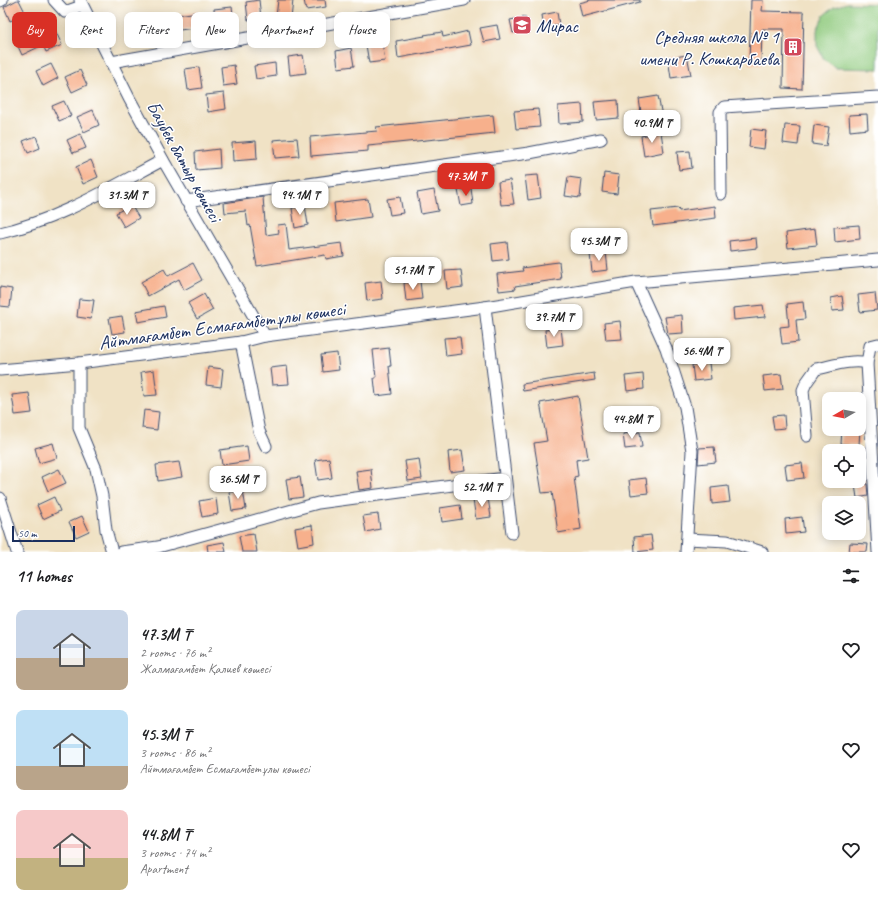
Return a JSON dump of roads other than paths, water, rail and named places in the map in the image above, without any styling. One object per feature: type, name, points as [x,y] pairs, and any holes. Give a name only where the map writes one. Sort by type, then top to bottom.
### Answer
[{"type":"street","points":[[54,0],[65,12],[81,3]]},
{"type":"street","points":[[111,62],[464,0]]},
{"type":"street","name":"Баубек батыр көшесі","points":[[81,3],[129,98],[163,160],[265,336]]},
{"type":"street","points":[[721,194],[720,112],[724,106],[878,97]]},
{"type":"street","points":[[186,201],[529,153],[601,139]]},
{"type":"street","points":[[0,233],[17,230],[91,199],[163,160]]},
{"type":"street","name":"Айтмағамбет Есмағамбетұлы көшесі","points":[[0,370],[79,363],[241,342],[265,336],[485,307],[636,282],[878,260]]},
{"type":"street","points":[[636,282],[666,348],[685,407],[692,451],[686,552]]},
{"type":"street","points":[[485,307],[512,533]]},
{"type":"street","points":[[241,342],[259,431],[266,446]]},
{"type":"street","points":[[878,344],[870,346],[867,362],[878,552]]},
{"type":"street","points":[[807,436],[803,390],[816,369],[852,362],[867,362]]},
{"type":"street","points":[[79,363],[79,428],[96,469],[102,496],[106,530],[112,552]]},
{"type":"street","points":[[121,552],[159,550],[318,503],[505,478]]},
{"type":"street","points":[[0,498],[17,552]]},
{"type":"street","points":[[687,540],[727,541],[762,552]]},
{"type":"place","name":"Мирас","points":[[522,25]]},
{"type":"place","name":"Средняя школа № 1 имени Р. Кошкарбаева","points":[[793,47]]}]
